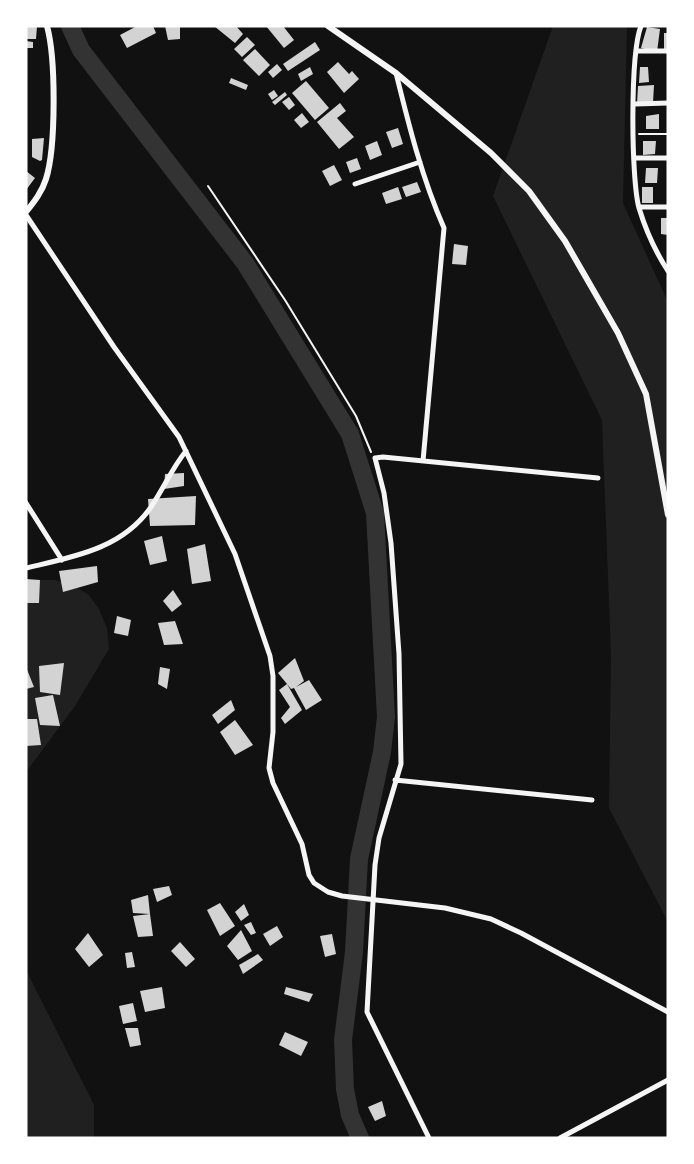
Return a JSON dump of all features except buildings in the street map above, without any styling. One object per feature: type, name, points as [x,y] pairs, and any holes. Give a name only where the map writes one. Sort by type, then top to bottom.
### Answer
[{"type":"street","points":[[47,26],[52,45],[51,158],[39,195],[26,214],[114,347],[179,437],[235,554],[270,656],[273,676],[273,732],[269,768],[272,783],[302,844],[309,875],[314,883],[328,892],[342,896],[445,908],[491,919],[521,933],[668,1012]]},
{"type":"street","points":[[328,26],[396,73],[491,152],[529,191],[565,240],[618,333],[646,394],[668,515]]},
{"type":"street","points":[[641,26],[636,51],[634,134],[634,158],[639,207],[650,238],[668,271]]},
{"type":"street","points":[[636,51],[668,51]]},
{"type":"street","points":[[396,73],[420,162],[444,228],[423,461]]},
{"type":"street","points":[[635,104],[668,103]]},
{"type":"street","points":[[634,158],[668,158]]},
{"type":"street","points":[[355,184],[420,162]]},
{"type":"street","points":[[639,207],[668,207]]},
{"type":"street","points":[[26,568],[62,560],[104,546],[140,519],[152,505],[174,465],[186,451]]},
{"type":"street","points":[[429,1138],[367,1012],[379,838],[401,764],[398,645],[389,518],[375,458],[384,456],[598,478]]},
{"type":"street","points":[[26,502],[62,560]]},
{"type":"street","points":[[395,780],[592,800]]},
{"type":"street","points":[[560,1138],[668,1080]]},
{"type":"path","points":[[634,134],[668,134]]},
{"type":"path","points":[[208,186],[285,300],[356,416],[365,442],[375,458]]},
{"type":"shaded area","points":[[553,26],[627,26],[623,203],[668,302],[668,922],[609,808],[611,655],[602,420],[493,196]]},
{"type":"shaded area","points":[[26,580],[54,580],[70,584],[88,594],[99,609],[107,628],[109,649],[75,706],[26,772]]},
{"type":"shaded area","points":[[26,970],[94,1105],[94,1138],[26,1138]]},
{"type":"waterway","points":[[70,26],[81,50],[245,263],[350,434],[375,513],[386,717],[382,752],[359,859],[354,952],[343,1040],[345,1089],[350,1115],[360,1138]]}]
